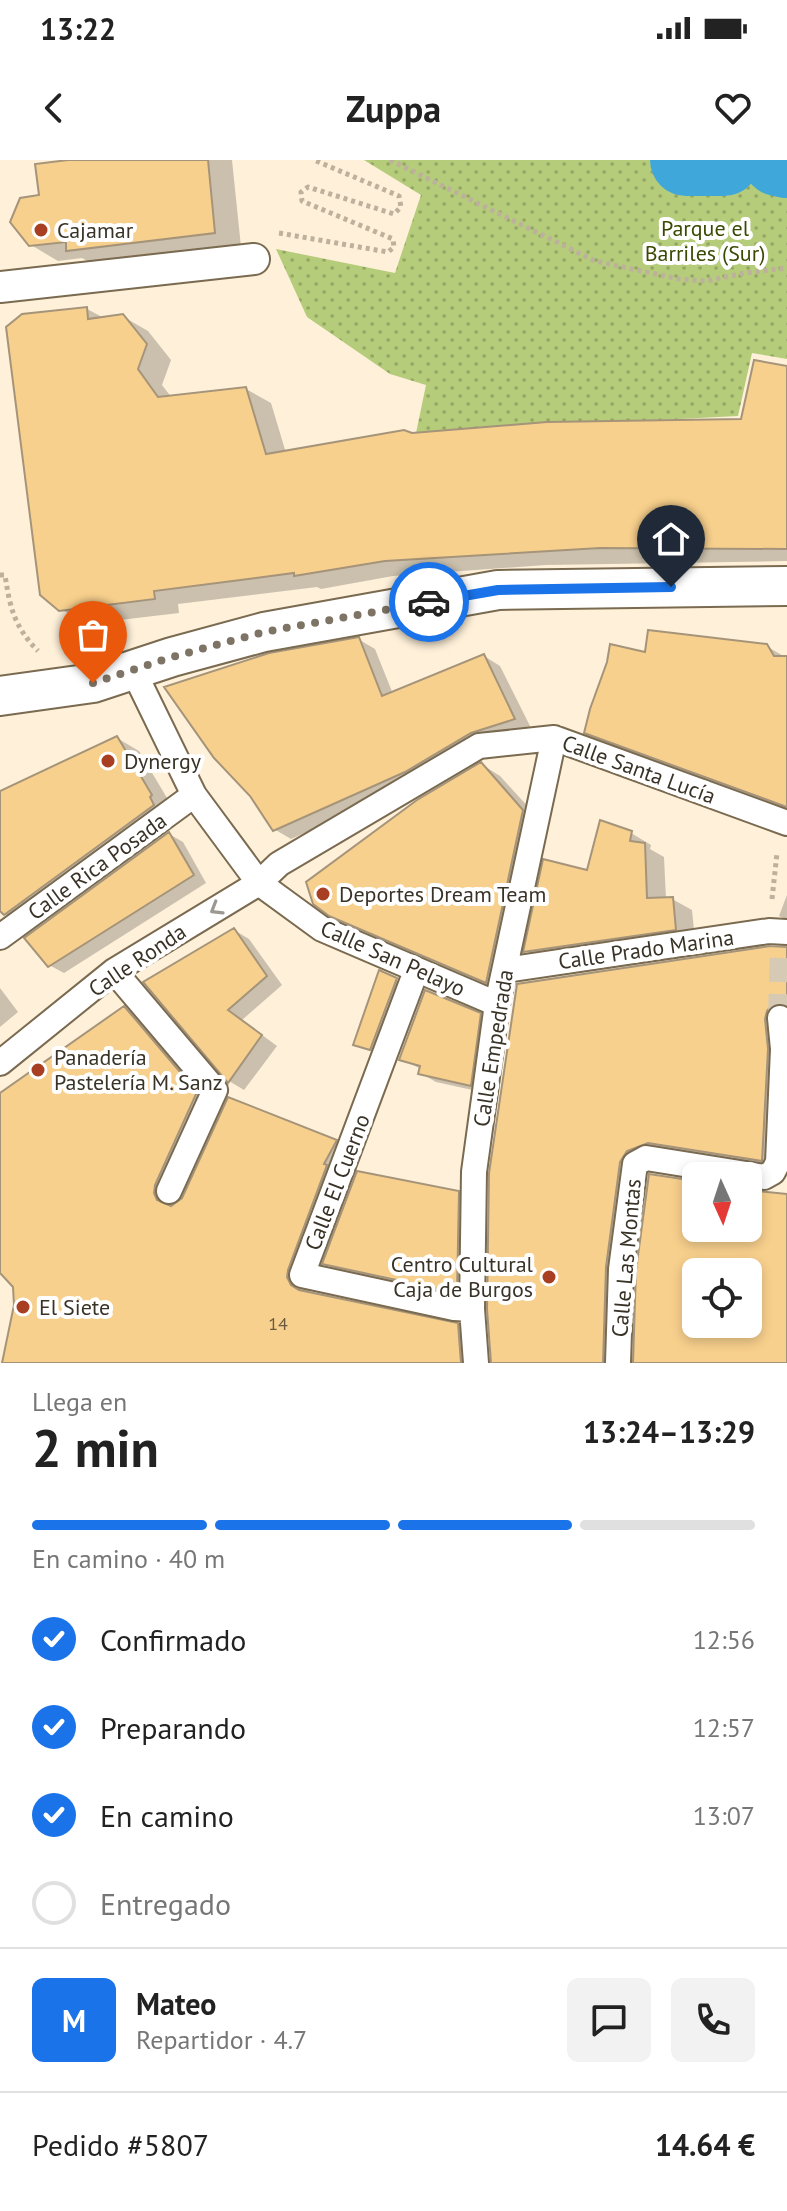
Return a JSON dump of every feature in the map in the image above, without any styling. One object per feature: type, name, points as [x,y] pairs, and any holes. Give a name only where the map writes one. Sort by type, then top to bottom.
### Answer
[{"type":"street","points":[[0,287],[254,259]]},
{"type":"street","points":[[0,696],[93,683],[264,632],[498,590],[787,586]]},
{"type":"street","name":"Calle San Pelayo","points":[[133,670],[194,795],[259,883],[322,929],[497,1004]]},
{"type":"street","name":"Calle Santa Lucía","points":[[279,864],[479,746],[554,738],[784,822]]},
{"type":"street","name":"Calle Empedrada","points":[[476,1363],[472,1309],[474,1172],[497,1004],[554,738]]},
{"type":"street","name":"Calle Rica Posada","points":[[0,937],[194,795]]},
{"type":"street","name":"Calle Ronda","points":[[0,1063],[114,971],[259,883],[279,864]]},
{"type":"street","name":"Calle Prado Marina","points":[[506,970],[780,936]]},
{"type":"street","points":[[114,971],[215,1090],[169,1191]]},
{"type":"street","name":"Calle El Cuerno","points":[[416,971],[302,1275],[454,1308],[472,1309]]},
{"type":"street","name":"Calle Las Montas","points":[[618,1363],[621,1269],[635,1164],[646,1158],[764,1177],[773,1172],[778,1162],[783,1049],[780,1018]]},
{"type":"path","points":[[270,232],[388,252],[394,247],[393,239],[302,201],[301,192],[308,187],[394,214],[401,207],[399,196],[314,160]]},
{"type":"path","points":[[390,160],[595,261],[679,279],[706,281],[787,268]]},
{"type":"path","points":[[2,575],[10,610],[23,636],[43,657],[93,683]]},
{"type":"path","points":[[780,936],[784,822]]},
{"type":"green space","name":"Parque el Barriles (Sur)","points":[[364,160],[712,160],[787,163],[787,359],[752,353],[738,416],[547,422],[416,433],[426,385],[390,374],[307,317],[276,249],[395,273],[421,195]]},
{"type":"building","points":[[68,160],[208,160],[215,233],[66,251],[66,242],[29,246],[10,222],[20,198],[39,195],[35,164]]},
{"type":"building","points":[[87,307],[88,319],[123,314],[147,344],[138,369],[158,397],[246,387],[266,454],[404,430],[412,433],[547,422],[741,419],[754,360],[787,366],[787,549],[600,548],[385,561],[294,576],[294,573],[154,591],[155,599],[59,611],[40,595],[6,327],[22,314]]},
{"type":"building","points":[[648,630],[767,644],[774,656],[787,656],[787,807],[584,733],[610,644],[645,652]]},
{"type":"building","points":[[359,637],[382,696],[484,654],[515,719],[471,733],[405,772],[273,831],[250,796],[214,758],[164,687],[269,653]]},
{"type":"building","points":[[117,736],[152,795],[154,805],[4,915],[0,911],[0,791]]},
{"type":"building","points":[[481,762],[523,810],[486,983],[329,916],[313,904],[306,882],[417,800]]},
{"type":"building","points":[[600,820],[632,831],[630,841],[645,843],[647,898],[673,897],[676,930],[523,952],[543,859],[587,870]]},
{"type":"building","points":[[169,832],[194,875],[48,967],[24,938]]},
{"type":"building","points":[[234,928],[267,976],[228,1010],[262,1035],[228,1083],[143,982]]},
{"type":"building","points":[[770,946],[787,947],[787,1005],[772,1005],[765,1019],[768,1049],[762,1161],[648,1143],[627,1151],[620,1162],[606,1267],[603,1363],[491,1363],[487,1309],[489,1173],[517,984]]},
{"type":"building","points":[[379,970],[397,978],[370,1050],[353,1045]]},
{"type":"building","points":[[425,990],[481,1013],[471,1086],[418,1074],[420,1066],[399,1060]]},
{"type":"building","points":[[124,1006],[197,1092],[155,1185],[157,1200],[171,1206],[182,1198],[228,1097],[337,1140],[324,1164],[327,1165],[288,1270],[291,1285],[299,1290],[458,1323],[461,1363],[2,1363],[14,1305],[13,1287],[0,1273],[0,1093]]},
{"type":"building","points":[[357,1171],[459,1191],[457,1293],[322,1264]]},
{"type":"building","points":[[649,1174],[682,1179],[682,1242],[762,1242],[762,1191],[787,1194],[787,1363],[633,1363],[636,1270]]},
{"type":"waterway","points":[[686,160],[724,160]]},
{"type":"waterway","points":[[778,160],[787,162]]},
{"type":"tunnel","points":[[780,1018],[782,945]]},
{"type":"way so far","points":[[93,683],[264,632],[429,602]]},
{"type":"place","name":"Cajamar","points":[[41,230]]},
{"type":"place","name":"Dynergy","points":[[108,761]]},
{"type":"place","name":"Deportes Dream Team","points":[[323,894]]},
{"type":"place","name":"Panadería Pastelería M. Sanz","points":[[38,1070]]},
{"type":"place","name":"Centro Cultural Caja de Burgos","points":[[549,1277]]},
{"type":"place","name":"El Siete","points":[[23,1307]]},
{"type":"route","points":[[429,602],[498,590],[671,587]]}]
